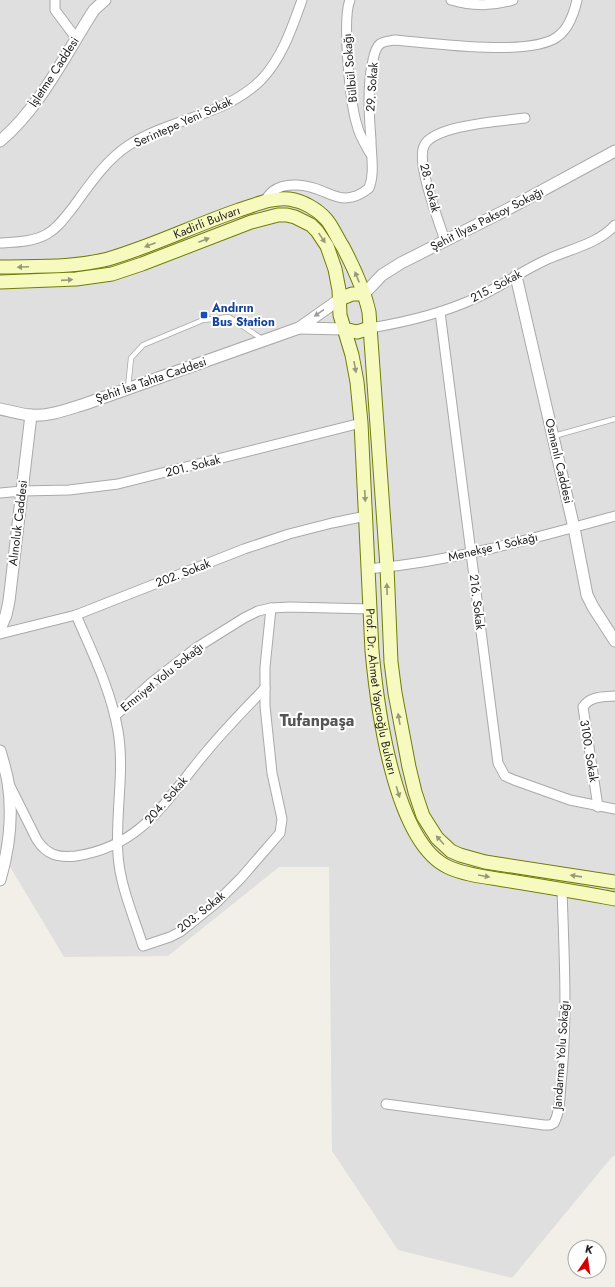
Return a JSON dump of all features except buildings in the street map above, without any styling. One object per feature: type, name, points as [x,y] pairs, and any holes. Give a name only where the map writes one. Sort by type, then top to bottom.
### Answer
[{"type":"main road","name":"Kadirli Bulvarı","points":[[0,267],[60,266],[97,262],[226,215],[263,203],[279,199],[289,199],[310,206],[318,212],[325,218],[337,237],[350,261],[364,294],[370,312],[370,328]]},
{"type":"main road","name":"Kadirli Bulvarı","points":[[0,282],[55,280],[108,275],[142,264],[251,222],[269,216],[287,215],[311,225],[323,238],[335,269],[340,299],[340,315],[344,329]]},
{"type":"main road","points":[[340,299],[352,294],[364,294]]},
{"type":"main road","points":[[344,329],[357,332],[370,328]]},
{"type":"main road","name":"Prof. Dr. Ahmet Yaycıoğlu Bulvarı","points":[[370,328],[387,567],[391,662],[403,738],[415,792],[423,816],[437,838],[451,851],[471,859],[615,882]]},
{"type":"main road","name":"Prof. Dr. Ahmet Yaycıoğlu Bulvarı","points":[[344,329],[354,362],[361,423],[374,665],[380,713],[396,783],[408,821],[416,836],[432,855],[448,867],[479,875],[615,899]]},
{"type":"street","points":[[55,0],[55,10],[76,38]]},
{"type":"street","name":"İşletme Caddesi","points":[[0,141],[20,120],[45,88],[94,10],[105,0]]},
{"type":"street","name":"Serintepe Yeni Sokak","points":[[0,243],[28,240],[47,234],[65,217],[99,173],[128,146],[157,132],[211,112],[240,97],[270,70],[278,58],[286,44],[302,0]]},
{"type":"street","name":"Bülbül Sokağı","points":[[350,0],[347,11],[346,26],[354,114],[361,135],[371,156]]},
{"type":"street","points":[[451,0],[467,4],[482,5],[513,0]]},
{"type":"street","name":"29. Sokak","points":[[263,203],[272,191],[280,187],[307,186],[336,197],[345,198],[357,196],[369,188],[373,175],[369,108],[370,80],[374,57],[380,44],[385,41],[395,40],[464,47],[497,48],[538,45],[558,37],[570,21],[577,0]]},
{"type":"street","name":"28. Sokak","points":[[445,241],[425,175],[422,152],[427,141],[433,136],[450,129],[525,118]]},
{"type":"street","name":"Şehit İlyas Paksoy Sokağı","points":[[364,294],[382,275],[391,269],[555,184],[615,151]]},
{"type":"street","name":"215. Sokak","points":[[370,328],[440,312],[479,296],[548,259],[595,240],[615,224]]},
{"type":"street","name":"Osmanlı Caddesi","points":[[516,276],[554,436],[587,595],[615,641]]},
{"type":"street","name":"Şehit İsa Tahta Caddesi","points":[[0,409],[31,416],[56,412],[299,328],[340,299]]},
{"type":"street","name":"216. Sokak","points":[[440,312],[498,763],[505,776],[543,791],[570,800],[598,807],[615,809]]},
{"type":"street","name":"Şehit İsa Tahta Caddesi","points":[[299,328],[344,329]]},
{"type":"street","name":"Alınoluk Caddesi","points":[[0,629],[9,601],[31,416]]},
{"type":"street","name":"201. Sokak","points":[[0,493],[69,490],[118,484],[361,423]]},
{"type":"street","name":"202. Sokak","points":[[0,634],[76,614],[271,540],[311,528],[366,516]]},
{"type":"street","name":"Menekşe 1 Sokağı","points":[[368,569],[471,554],[615,516]]},
{"type":"street","name":"Emniyet Yolu Sokağı","points":[[115,716],[152,682],[196,648],[258,611],[271,608],[309,607],[371,610]]},
{"type":"street","name":"203. Sokak","points":[[76,614],[109,693],[115,716],[120,750],[118,855],[124,887],[143,946],[180,932],[216,903],[241,878],[280,833],[282,819],[269,754],[265,706],[265,667],[271,608]]},
{"type":"street","name":"204. Sokak","points":[[8,781],[42,848],[50,854],[71,856],[88,854],[130,837],[150,820],[207,750],[265,688]]},
{"type":"street","name":"3100. Sokak","points":[[598,807],[583,707],[587,702],[593,699],[615,696]]},
{"type":"street","points":[[0,751],[8,781],[10,812],[6,854],[0,880]]},
{"type":"street","name":"Jandarma Yolu Sokağı","points":[[386,1104],[544,1125],[554,1123],[558,1111],[563,1065],[565,1004],[562,890]]},
{"type":"lane","points":[[128,388],[131,358],[142,345],[203,320],[229,317],[264,340]]},
{"type":"lane","points":[[554,436],[615,419]]},
{"type":"shaded area","points":[[0,0],[615,0],[615,1155],[512,1278],[398,1250],[332,1151],[329,867],[279,867],[168,956],[64,957],[0,850]]},
{"type":"place","name":"Andırın Bus Station","points":[[204,315]]},
{"type":"district","name":"Tufanpaşa","points":[[317,720]]}]
